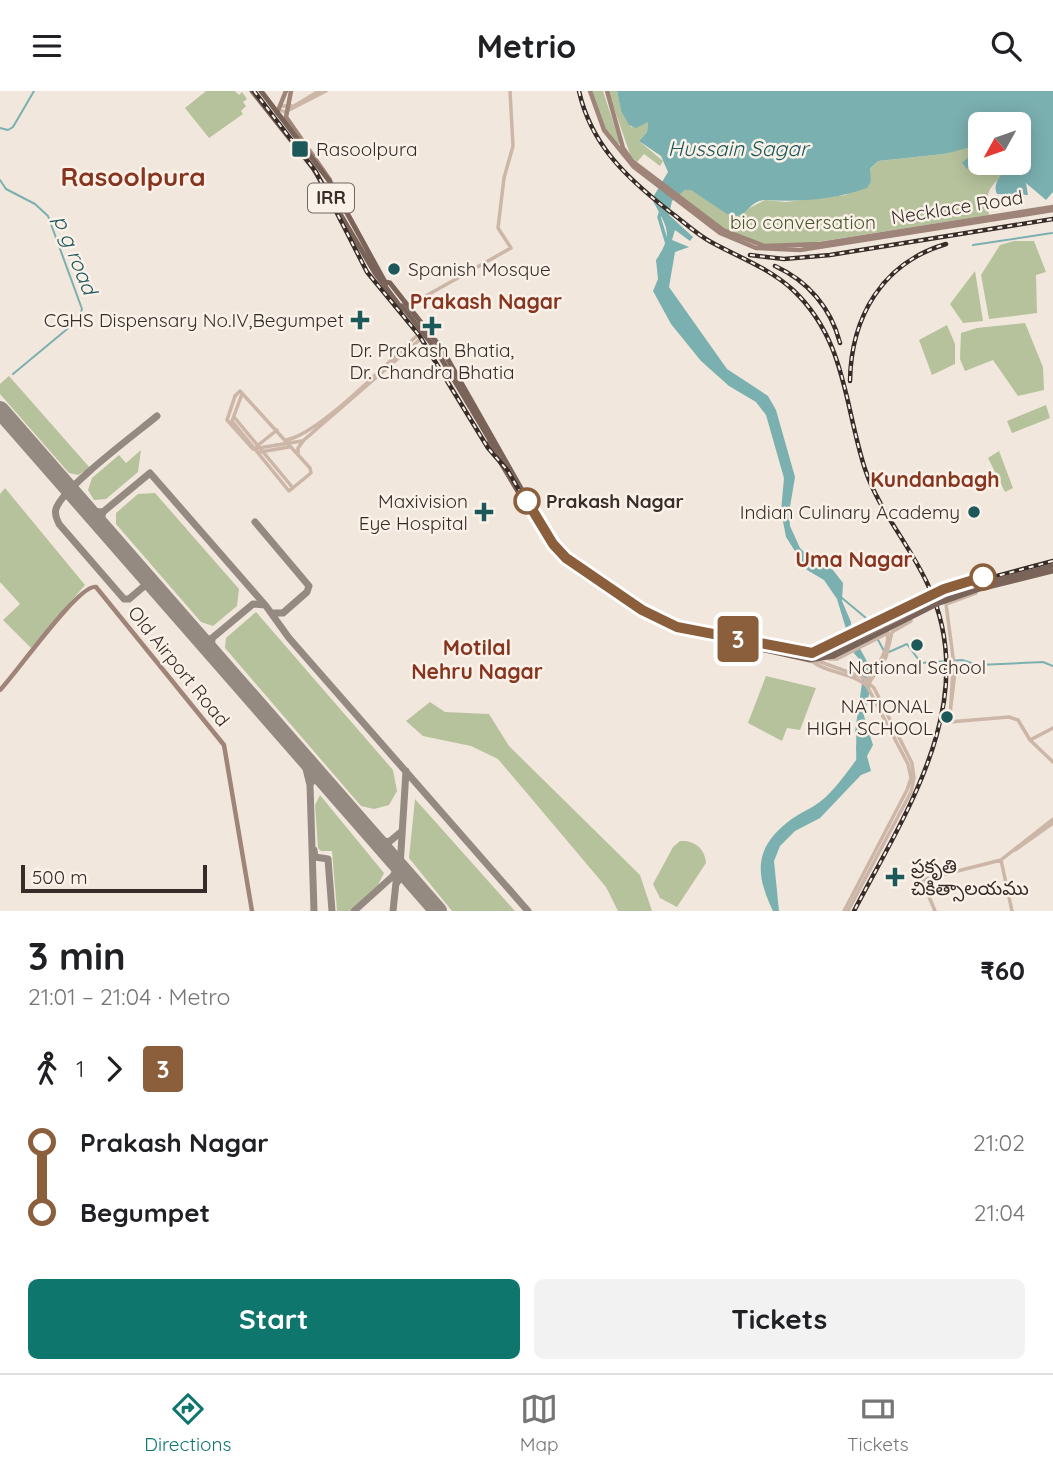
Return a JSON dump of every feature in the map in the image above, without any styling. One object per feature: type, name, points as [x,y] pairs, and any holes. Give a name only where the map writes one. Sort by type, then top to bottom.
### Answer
[{"type":"main road","name":"IRR","points":[[252,91],[313,168],[384,283],[415,325],[419,321],[423,334]]},
{"type":"main road","name":"IRR","points":[[261,91],[282,109],[330,183],[384,283],[435,348],[559,547],[608,586],[677,622],[812,658]]},
{"type":"main road","points":[[282,109],[286,91]]},
{"type":"main road","points":[[271,117],[282,109],[291,91]]},
{"type":"main road","name":"Necklace Road","points":[[590,91],[604,130],[651,179],[728,235],[764,246],[796,246],[947,226],[1053,208]]},
{"type":"main road","points":[[607,91],[621,150]]},
{"type":"main road","name":"IRR","points":[[384,283],[390,282],[408,306],[499,452],[506,470]]},
{"type":"main road","name":"IRR","points":[[437,351],[531,518],[553,550],[580,574],[631,607],[684,632],[812,658],[831,657],[948,602],[1053,570]]},
{"type":"main road","name":"IRR","points":[[831,657],[927,603],[984,583],[1040,569],[1053,570]]},
{"type":"main road","name":"Old Airport Road","points":[[0,690],[66,609],[87,588],[96,587],[224,745],[252,911]]},
{"type":"street","points":[[295,107],[320,91]]},
{"type":"street","points":[[282,109],[295,107],[326,91]]},
{"type":"street","points":[[408,306],[511,248],[498,228],[504,178],[513,146],[510,91]]},
{"type":"street","points":[[298,457],[298,448],[306,437],[423,334]]},
{"type":"street","points":[[241,392],[235,396],[227,420],[253,449],[287,444]]},
{"type":"street","points":[[241,392],[311,472],[289,491],[232,421],[241,392]]},
{"type":"street","points":[[233,416],[293,488]]},
{"type":"street","points":[[257,445],[277,430]]},
{"type":"street","points":[[262,452],[306,437]]},
{"type":"street","points":[[978,592],[975,582],[1036,565],[1040,569]]},
{"type":"street","points":[[1053,570],[948,602],[953,667],[949,721],[1009,717],[1017,720],[1030,740],[1053,762]]},
{"type":"street","points":[[846,911],[907,790],[910,772],[906,758],[867,683],[827,668],[812,658],[904,609],[911,621],[894,630],[889,637],[883,656],[867,683]]},
{"type":"street","points":[[876,623],[889,637]]},
{"type":"street","points":[[827,668],[831,657],[848,653],[880,636],[889,637]]},
{"type":"street","points":[[1030,740],[1053,728]]},
{"type":"street","points":[[935,911],[922,880],[1001,860],[1053,821]]},
{"type":"street","points":[[1001,860],[1012,911]]},
{"type":"green space","points":[[206,91],[235,91],[239,95],[242,92],[247,99],[243,102],[246,106],[241,111],[243,114],[209,138],[185,108]]},
{"type":"green space","points":[[591,91],[603,91],[620,143],[616,145],[603,125]]},
{"type":"green space","points":[[608,91],[617,91],[621,111],[631,127],[648,122],[647,132],[639,141],[663,161],[660,166],[644,154],[637,162],[631,157]]},
{"type":"green space","name":"bio conversation","points":[[962,147],[968,148],[968,175],[1002,175],[988,196],[989,215],[804,244],[762,244],[724,230],[678,195],[685,190],[694,190],[732,217],[765,200],[786,202],[846,195],[878,161],[944,154]]},
{"type":"green space","points":[[1014,241],[1034,241],[1046,272],[1036,275],[1037,313],[989,319],[981,275],[1000,245]]},
{"type":"green space","points":[[975,271],[983,321],[963,323],[950,304]]},
{"type":"green space","points":[[1025,323],[1043,367],[1044,390],[1018,396],[993,360],[965,371],[960,359],[961,333],[977,328]]},
{"type":"green space","points":[[947,325],[955,344],[955,364],[932,375],[919,340]]},
{"type":"green space","points":[[9,376],[90,468],[78,475],[69,473],[0,394],[0,384]]},
{"type":"green space","points":[[1046,405],[1050,418],[1012,433],[1007,421]]},
{"type":"green space","points":[[141,450],[138,472],[106,499],[94,500],[88,490],[92,478],[119,455],[126,463]]},
{"type":"green space","points":[[999,451],[1013,488],[1005,492],[988,458]]},
{"type":"green space","points":[[5,488],[85,585],[31,648],[3,620],[20,604],[0,582],[0,494]]},
{"type":"green space","points":[[155,493],[239,589],[237,606],[213,626],[201,622],[116,524],[116,513],[138,494]]},
{"type":"green space","points":[[256,612],[393,770],[397,791],[389,805],[374,809],[361,806],[225,648],[226,638]]},
{"type":"green space","points":[[766,676],[816,688],[800,730],[787,728],[782,741],[748,723]]},
{"type":"green space","points":[[430,702],[445,712],[489,714],[509,746],[640,875],[652,911],[618,911],[606,887],[498,759],[471,746],[423,736],[406,721]]},
{"type":"green space","points":[[320,795],[384,873],[378,885],[349,911],[337,911],[332,851],[321,851],[318,848],[315,805]]},
{"type":"green space","points":[[415,799],[515,911],[452,911],[409,858]]},
{"type":"green space","points":[[680,841],[698,846],[706,863],[677,907],[660,898],[653,884],[673,847]]},
{"type":"water","name":"Hussain Sagar","points":[[617,91],[1053,91],[1053,192],[1046,200],[1026,183],[1028,195],[997,194],[996,189],[1001,175],[1031,175],[1031,112],[968,112],[968,148],[944,154],[878,161],[870,169],[871,181],[867,188],[816,199],[765,200],[754,204],[738,216],[727,214],[691,190],[685,190],[672,201],[669,215],[693,237],[690,241],[675,230],[672,240],[689,247],[675,252],[669,287],[727,369],[768,396],[776,410],[795,477],[789,513],[790,526],[800,548],[810,558],[833,570],[843,583],[842,601],[851,622],[851,632],[870,667],[870,690],[864,716],[873,745],[867,756],[871,771],[861,775],[820,818],[795,831],[780,846],[774,861],[779,911],[773,911],[763,885],[761,862],[764,852],[778,831],[821,801],[859,756],[856,750],[858,736],[855,732],[862,683],[859,659],[853,652],[837,599],[824,580],[807,570],[786,537],[781,511],[784,478],[766,415],[756,402],[729,386],[701,361],[671,324],[653,291],[658,279],[656,260],[667,236],[664,223],[652,199],[668,172],[661,156],[639,141],[647,132],[648,122],[636,128],[629,125],[621,111]]},
{"type":"water","name":"Hussain Sagar","points":[[968,158],[967,169],[962,163]]},
{"type":"waterway","name":"p g road","points":[[0,128],[8,130],[13,127],[34,91]]},
{"type":"waterway","name":"p g road","points":[[0,180],[6,189],[35,204],[48,216],[82,309],[78,320],[13,374]]},
{"type":"waterway","points":[[661,211],[659,217],[668,247]]},
{"type":"waterway","points":[[973,245],[1052,233]]},
{"type":"waterway","points":[[842,598],[872,623]]},
{"type":"waterway","points":[[877,638],[884,651]]},
{"type":"waterway","points":[[889,652],[907,644],[921,663],[962,660],[978,665],[1043,662],[1053,666]]},
{"type":"waterway","points":[[858,731],[858,762]]},
{"type":"taxiway","points":[[149,582],[129,599],[124,599],[59,524],[55,513],[71,488],[157,416]]},
{"type":"taxiway","points":[[103,528],[100,523],[103,512],[150,473],[266,606],[289,638],[528,911]]},
{"type":"taxiway","points":[[88,511],[103,512]]},
{"type":"taxiway","points":[[255,522],[309,586],[307,592],[283,613],[272,613]]},
{"type":"taxiway","points":[[198,638],[211,639],[253,604],[265,605]]},
{"type":"taxiway","points":[[211,652],[212,639]]},
{"type":"taxiway","points":[[303,757],[310,785],[314,911]]},
{"type":"taxiway","points":[[400,867],[406,771]]},
{"type":"taxiway","points":[[310,784],[315,778],[321,779]]},
{"type":"taxiway","points":[[375,839],[389,842],[401,832]]},
{"type":"taxiway","points":[[314,850],[315,857],[328,859],[332,911]]},
{"type":"taxiway","points":[[354,911],[393,876],[397,869]]},
{"type":"taxiway","points":[[393,911],[397,873]]},
{"type":"taxiway","points":[[396,884],[400,878],[411,880]]},
{"type":"runway","points":[[0,410],[438,911]]},
{"type":"railway","points":[[254,91],[316,172],[367,272],[419,335],[488,448],[508,471],[551,546],[607,591],[676,629],[812,656],[945,590],[1053,561]]},
{"type":"railway","points":[[579,91],[592,128],[625,173],[705,239],[784,282],[810,309],[834,351],[871,484],[928,585],[942,628],[947,671],[942,713],[931,754],[915,795],[854,911]]},
{"type":"railway","points":[[750,255],[784,259],[830,255],[1053,219]]},
{"type":"railway","points":[[850,381],[856,335],[874,296],[904,264],[946,244]]},
{"type":"railway","points":[[775,266],[798,279],[816,297],[831,318],[840,343]]},
{"type":"metro line","name":"3","points":[[527,501],[553,544],[566,558],[642,610],[677,627],[812,653],[826,649],[944,589],[983,577]]},
{"type":"place","name":"Rasoolpura","points":[[300,149]]},
{"type":"place","name":"Spanish Mosque","points":[[394,269]]},
{"type":"place","name":"CGHS Dispensary No.IV,Begumpet","points":[[360,320]]},
{"type":"place","name":"Dr. Prakash Bhatia, Dr. Chandra Bhatia","points":[[432,326]]},
{"type":"place","name":"Prakash Nagar","points":[[527,501]]},
{"type":"place","name":"Maxivision Eye Hospital","points":[[484,512]]},
{"type":"place","name":"Indian Culinary Academy","points":[[974,512]]},
{"type":"place","name":"National School","points":[[917,645]]},
{"type":"place","name":"NATIONAL HIGH SCHOOL","points":[[947,717]]},
{"type":"place","name":"ప్రకృతి చికిత్సాలయము","points":[[895,877]]},
{"type":"district","name":"Rasoolpura","points":[[133,177]]},
{"type":"district","name":"Prakash Nagar","points":[[486,302]]},
{"type":"district","name":"Kundanbagh","points":[[935,480]]},
{"type":"district","name":"Uma Nagar","points":[[854,560]]},
{"type":"district","name":"Motilal Nehru Nagar","points":[[477,660]]}]
